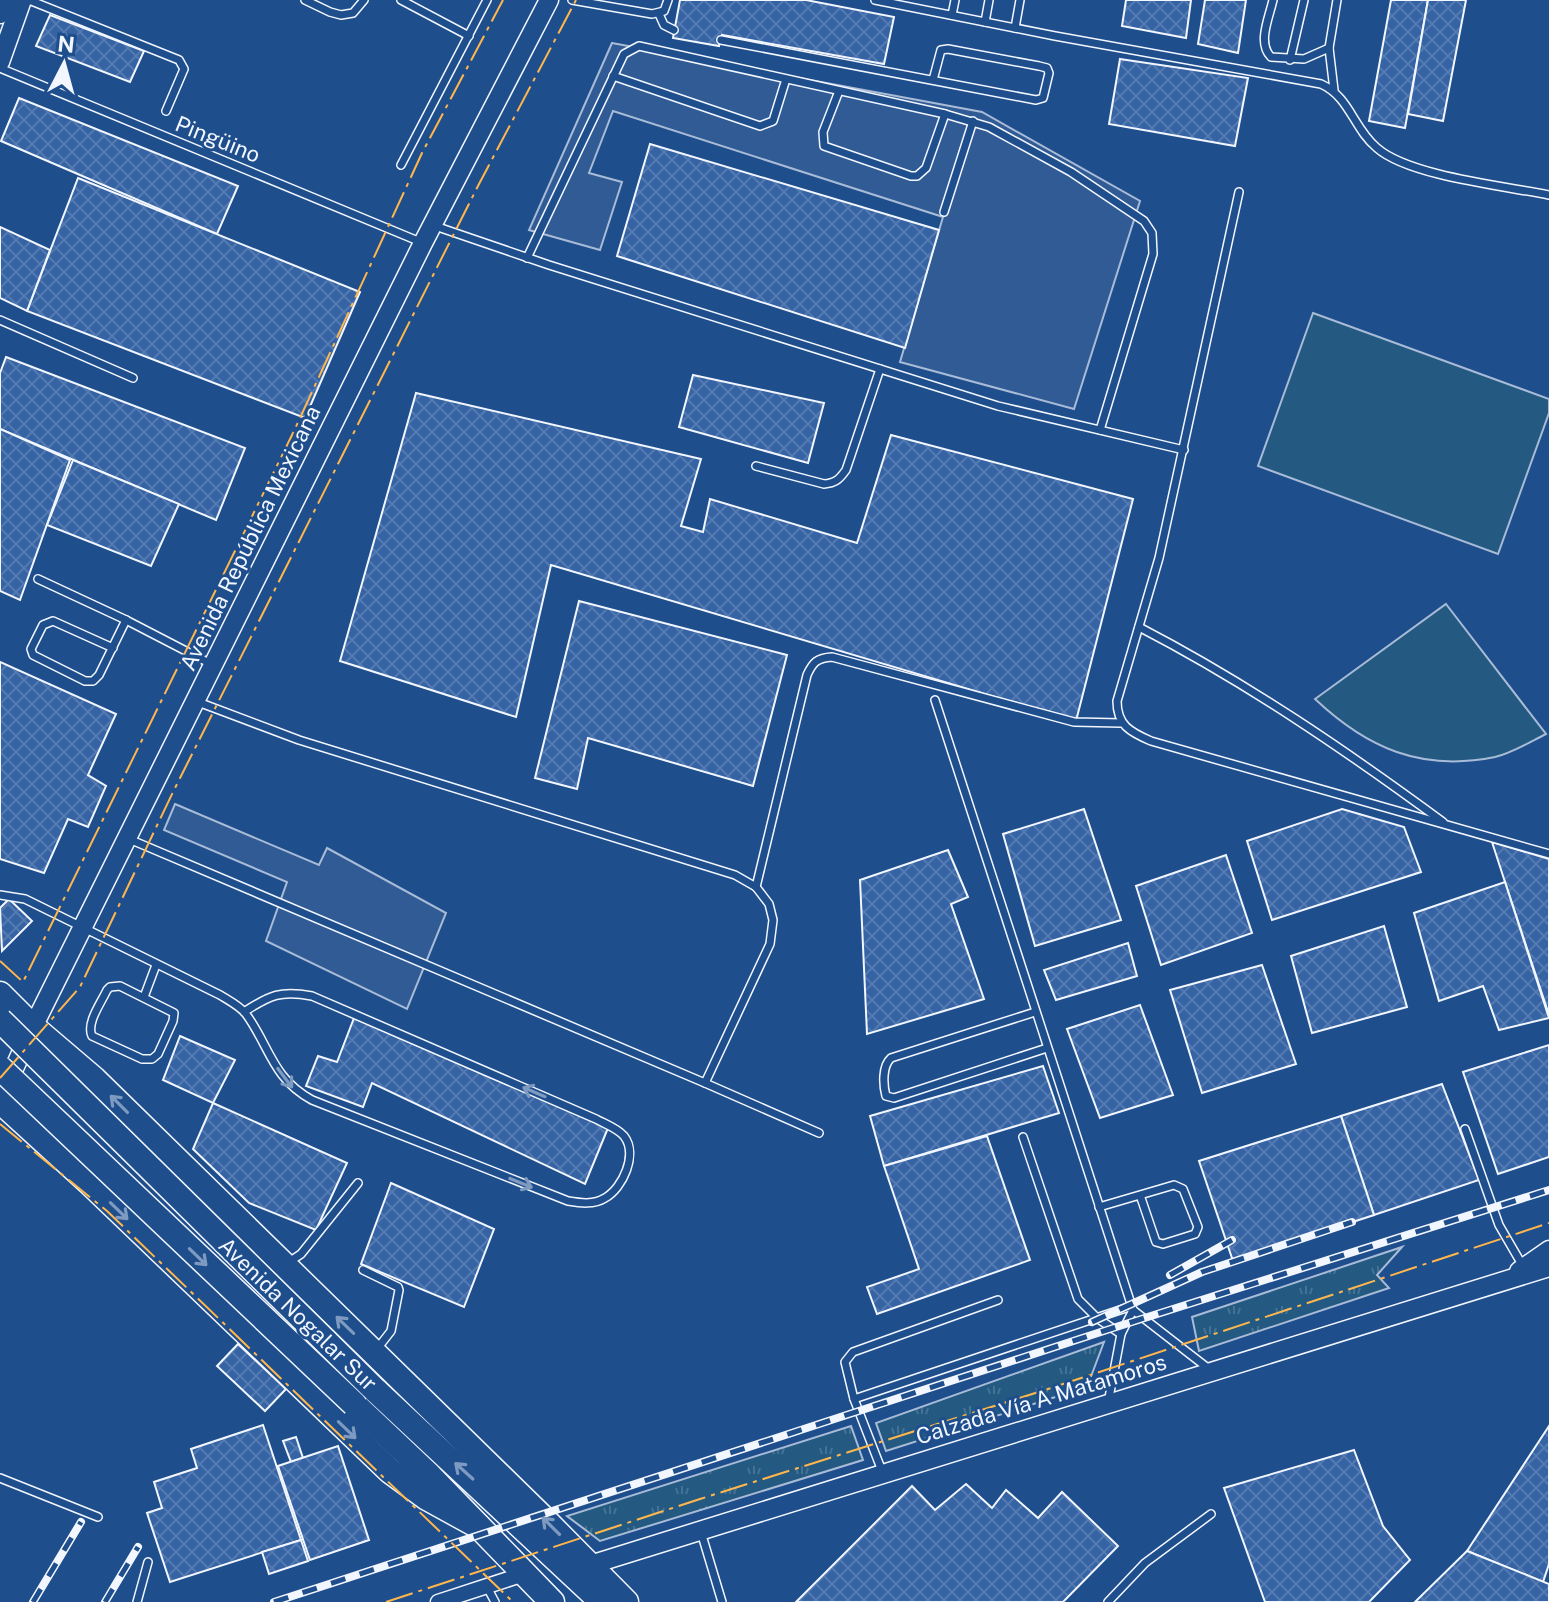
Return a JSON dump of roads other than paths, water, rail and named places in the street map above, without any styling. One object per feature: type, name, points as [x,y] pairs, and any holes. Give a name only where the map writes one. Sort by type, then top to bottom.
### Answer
[{"type":"highway","points":[[0,994],[94,1079],[626,1602]]},
{"type":"highway","name":"Avenida Nogalar Sur","points":[[0,1020],[375,1390],[602,1602]]},
{"type":"highway","points":[[0,1042],[33,1027]]},
{"type":"highway","name":"Avenida Nogalar Sur","points":[[0,1068],[354,1404],[552,1602]]},
{"type":"highway","points":[[94,1079],[49,1076],[19,1088],[0,1100],[390,1471],[427,1498],[478,1526]]},
{"type":"highway","points":[[91,1184],[89,1167],[103,1141],[122,1133],[151,1137]]},
{"type":"street","points":[[0,14],[5,0]]},
{"type":"street","points":[[0,65],[22,0]]},
{"type":"street","name":"Avenida República Mexicana","points":[[0,1100],[81,928],[432,225],[549,0]]},
{"type":"street","name":"Calzada Vía A Matamoros","points":[[590,1565],[1507,1280],[1525,1271],[1549,1250]]},
{"type":"street","name":"Calzada Vía A Matamoros","points":[[1525,1271],[1549,1267]]},
{"type":"street","points":[[438,1602],[524,1574]]},
{"type":"lane","points":[[29,0],[179,60],[184,69],[183,76],[166,111]]},
{"type":"lane","points":[[305,0],[341,15],[353,13],[364,0]]},
{"type":"lane","points":[[401,0],[469,36]]},
{"type":"lane","points":[[401,165],[486,0]]},
{"type":"lane","points":[[572,0],[659,14],[664,11],[668,0]]},
{"type":"lane","points":[[875,0],[1302,79],[1334,90],[1365,135],[1392,159],[1420,169],[1549,195]]},
{"type":"lane","points":[[952,15],[955,0]]},
{"type":"lane","points":[[985,22],[989,0]]},
{"type":"lane","points":[[1015,28],[1020,0]]},
{"type":"lane","points":[[1273,0],[1264,42],[1265,51],[1271,57],[1290,60],[1314,57],[1329,48]]},
{"type":"lane","points":[[1290,60],[1304,0]]},
{"type":"lane","points":[[1334,90],[1329,48],[1337,0]]},
{"type":"lane","points":[[659,14],[664,25],[674,30]]},
{"type":"lane","points":[[721,40],[1036,100],[1043,98],[1049,73],[1047,68],[1039,66],[948,49],[941,50],[933,80]]},
{"type":"lane","points":[[527,258],[624,54],[639,46],[973,121],[1030,147],[1071,172],[1144,221],[1152,233],[1153,254],[1100,430]]},
{"type":"lane","name":"Pingüino","points":[[0,65],[423,243]]},
{"type":"lane","points":[[613,76],[760,126],[773,121],[786,79]]},
{"type":"lane","points":[[839,91],[823,132],[824,146],[911,176],[922,173],[926,168],[945,114]]},
{"type":"lane","points":[[944,212],[973,121]]},
{"type":"lane","points":[[1239,192],[1159,558],[1117,701],[1121,723],[1132,733],[1151,741],[1549,854]]},
{"type":"lane","points":[[432,225],[527,258],[998,406],[1184,450]]},
{"type":"lane","points":[[0,320],[133,378]]},
{"type":"lane","points":[[756,466],[824,484],[840,479],[846,470],[880,369]]},
{"type":"lane","points":[[38,579],[213,665]]},
{"type":"lane","points":[[113,648],[53,621],[43,625],[31,649],[33,655],[89,682],[99,675],[113,648],[126,620]]},
{"type":"lane","points":[[1139,627],[1205,661],[1266,698],[1353,756],[1448,826]]},
{"type":"lane","points":[[756,887],[807,675],[811,664],[819,658],[832,657],[1074,722],[1121,723]]},
{"type":"lane","points":[[935,700],[1132,1308],[1211,1370]]},
{"type":"lane","points":[[196,701],[299,740],[665,851],[735,875],[756,887],[769,904],[773,920],[770,944],[705,1083]]},
{"type":"lane","points":[[127,839],[819,1133]]},
{"type":"lane","points":[[0,895],[25,899],[220,995],[244,1012],[293,1090],[312,1100],[568,1201],[587,1204],[605,1199],[623,1178],[629,1160],[624,1137],[596,1119],[312,996],[291,992],[277,994],[244,1012]]},
{"type":"lane","points":[[144,997],[156,965]]},
{"type":"lane","points":[[120,986],[144,997],[174,1013],[155,1057],[142,1059],[92,1036],[90,1026],[110,987],[120,986]]},
{"type":"lane","points":[[1035,1012],[891,1058],[885,1067],[884,1091],[886,1096],[894,1098],[1047,1048]]},
{"type":"lane","points":[[1465,1129],[1499,1225],[1525,1271]]},
{"type":"lane","points":[[1023,1137],[1078,1299],[1097,1318],[1121,1334]]},
{"type":"lane","points":[[284,1266],[301,1254],[358,1183]]},
{"type":"lane","points":[[1099,1207],[1174,1185],[1183,1189],[1198,1227],[1195,1234],[1163,1244],[1156,1242],[1140,1195]]},
{"type":"lane","points":[[363,1270],[399,1290],[390,1334],[373,1353]]},
{"type":"lane","points":[[882,1474],[854,1399],[845,1362],[853,1352],[998,1300]]},
{"type":"lane","points":[[854,1399],[1132,1308]]},
{"type":"lane","points":[[1108,1403],[1121,1334],[1132,1308]]},
{"type":"lane","points":[[0,1478],[98,1517]]},
{"type":"lane","points":[[1108,1602],[1145,1563],[1211,1514]]},
{"type":"lane","points":[[700,1530],[722,1602]]},
{"type":"lane","points":[[137,1602],[148,1562]]},
{"type":"lane","points":[[487,1587],[495,1602]]},
{"type":"railway","points":[[274,1602],[1113,1328],[1549,1190]]},
{"type":"railway","points":[[1092,1322],[1202,1272],[1352,1222]]},
{"type":"railway","points":[[1170,1275],[1232,1240]]},
{"type":"railway","points":[[33,1602],[81,1522]]},
{"type":"railway","points":[[105,1602],[138,1547]]}]
